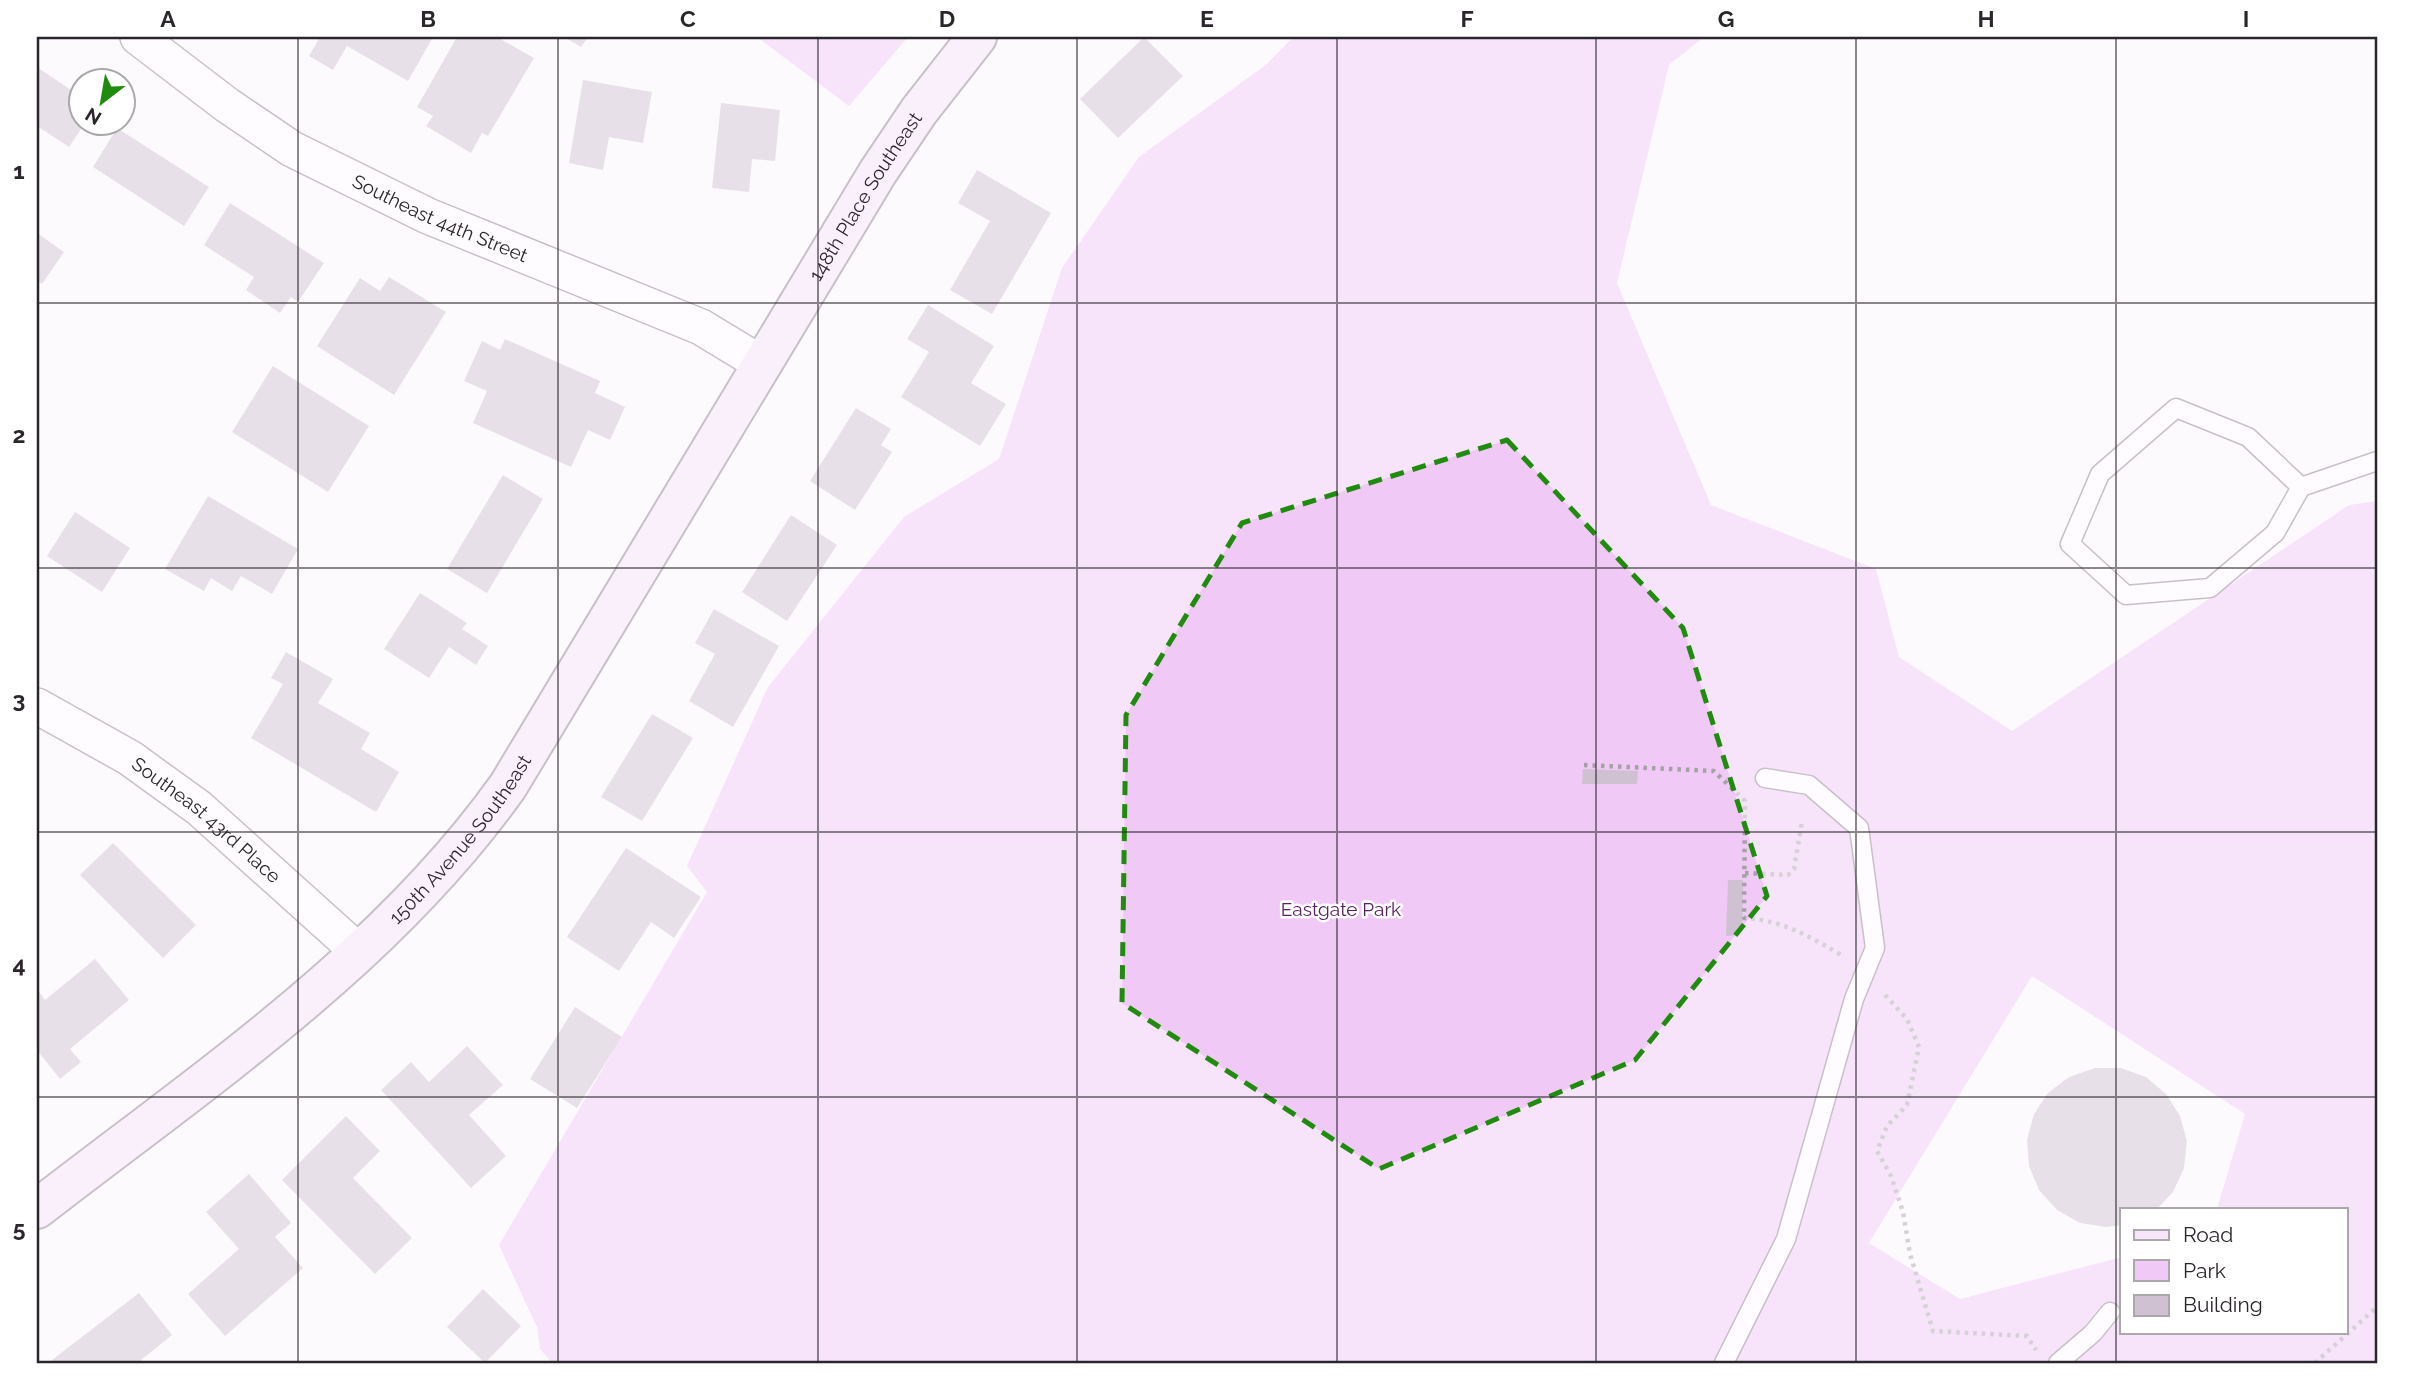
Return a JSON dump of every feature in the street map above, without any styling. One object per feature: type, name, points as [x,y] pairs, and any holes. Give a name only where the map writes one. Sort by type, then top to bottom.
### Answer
[{"type":"street","name":"Southeast 44th Street","points":[[138,37],[227,105],[292,149],[428,216],[701,327],[762,365]]},
{"type":"street","name":"148th Place Southeast","points":[[762,365],[878,172],[919,111],[977,37]]},
{"type":"street","name":"150th Avenue Southeast","points":[[37,1209],[286,1016],[360,953],[472,836],[508,786],[762,365]]},
{"type":"street","name":"Southeast 43rd Place","points":[[37,706],[130,758],[199,808],[360,953]]},
{"type":"lane","points":[[2301,487],[2248,437],[2176,408],[2100,474],[2070,544],[2126,595],[2210,588],[2275,533],[2301,487],[2377,461]]},
{"type":"lane","points":[[1724,1363],[1786,1239],[1854,999],[1875,948],[1859,828],[1809,785],[1765,778]]},
{"type":"lane","points":[[2058,1363],[2093,1333],[2110,1312]]},
{"type":"path","points":[[1584,765],[1714,771],[1745,801],[1744,918],[1769,919],[1788,925],[1850,959]]},
{"type":"path","points":[[1745,873],[1788,875],[1794,869],[1802,822]]},
{"type":"path","points":[[1880,989],[1907,1019],[1919,1047],[1907,1105],[1887,1126],[1877,1151],[1891,1176],[1903,1212],[1910,1254],[1933,1331],[2027,1336],[2038,1354]]},
{"type":"path","points":[[2348,1333],[2377,1307]]},
{"type":"path","points":[[2315,1363],[2347,1334]]},
{"type":"highlighted area","points":[[1507,440],[1683,628],[1767,896],[1635,1060],[1379,1169],[1122,1003],[1126,715],[1242,523]]},
{"type":"green space","points":[[757,37],[908,37],[849,106]]},
{"type":"green space","name":"Eastgate Park","points":[[1293,37],[1704,37],[1669,65],[1617,283],[1711,505],[1876,569],[1899,657],[2012,731],[2349,505],[2377,501],[2377,1363],[552,1363],[540,1349],[537,1327],[499,1245],[707,892],[687,866],[768,687],[904,517],[999,459],[1062,268],[1139,157],[1267,64]],"holes":[[[2032,976],[2245,1114],[2217,1208],[2348,1208],[2348,1334],[2120,1334],[2120,1258],[1960,1299],[1869,1243]]]},
{"type":"building","points":[[320,37],[432,39],[408,81],[347,46],[333,70],[309,56]]},
{"type":"building","points":[[457,37],[497,37],[534,58],[488,136],[482,133],[471,153],[426,126],[433,116],[417,107]]},
{"type":"building","points":[[564,37],[588,37],[581,47]]},
{"type":"building","points":[[1144,37],[1183,76],[1118,138],[1080,99]]},
{"type":"building","points":[[37,67],[66,87],[66,136],[76,136],[69,147],[37,126]]},
{"type":"building","points":[[583,80],[652,92],[643,143],[609,137],[603,170],[569,163]]},
{"type":"building","points":[[721,103],[780,110],[775,161],[752,159],[749,192],[712,188]]},
{"type":"building","points":[[112,136],[129,136],[209,187],[184,226],[93,167]]},
{"type":"building","points":[[977,170],[1051,213],[992,314],[950,290],[990,221],[958,203]]},
{"type":"building","points":[[230,203],[324,263],[298,302],[291,297],[280,313],[246,290],[254,277],[204,245]]},
{"type":"building","points":[[37,233],[64,252],[42,284],[37,280]]},
{"type":"building","points":[[389,277],[446,312],[394,395],[317,346],[360,278],[380,291]]},
{"type":"building","points":[[928,305],[994,346],[971,383],[1006,404],[980,446],[901,397],[929,352],[907,339]]},
{"type":"building","points":[[505,339],[600,381],[595,393],[625,407],[610,440],[588,430],[571,467],[473,423],[487,391],[464,381],[482,341],[500,350]]},
{"type":"building","points":[[273,366],[369,426],[328,492],[232,432]]},
{"type":"building","points":[[856,408],[891,429],[881,445],[892,452],[855,510],[810,481]]},
{"type":"building","points":[[503,475],[543,499],[487,593],[447,569]]},
{"type":"building","points":[[208,496],[298,549],[272,594],[241,576],[232,591],[211,578],[204,591],[165,569]]},
{"type":"building","points":[[75,512],[130,548],[102,592],[47,556]]},
{"type":"building","points":[[791,515],[837,545],[787,621],[742,592]]},
{"type":"building","points":[[420,593],[467,623],[462,629],[488,646],[476,665],[449,647],[429,678],[384,649]]},
{"type":"building","points":[[714,609],[779,646],[733,727],[689,701],[715,654],[695,643]]},
{"type":"building","points":[[286,652],[333,679],[318,703],[370,733],[361,749],[399,772],[376,812],[251,738],[283,684],[271,678]]},
{"type":"building","points":[[652,714],[693,738],[642,821],[601,797]]},
{"type":"building","points":[[1583,769],[1638,771],[1637,784],[1582,784]]},
{"type":"building","points":[[113,843],[196,925],[163,958],[80,875]]},
{"type":"building","points":[[626,848],[701,897],[674,938],[651,922],[619,971],[567,937]]},
{"type":"building","points":[[1728,880],[1743,880],[1742,935],[1726,936]]},
{"type":"building","points":[[95,959],[129,1000],[70,1049],[81,1062],[60,1079],[37,1050],[37,989],[45,1000]]},
{"type":"building","points":[[575,1007],[622,1037],[577,1108],[530,1079]]},
{"type":"building","points":[[467,1046],[503,1085],[469,1115],[506,1156],[471,1188],[381,1090],[411,1062],[429,1082]]},
{"type":"building","points":[[2095,1068],[2121,1068],[2146,1077],[2166,1094],[2180,1116],[2187,1141],[2184,1168],[2173,1192],[2158,1208],[2120,1208],[2120,1225],[2106,1227],[2080,1223],[2057,1210],[2039,1190],[2029,1166],[2027,1140],[2034,1114],[2048,1093],[2069,1077]]},
{"type":"building","points":[[346,1116],[380,1151],[353,1178],[412,1238],[375,1274],[282,1180]]},
{"type":"building","points":[[249,1174],[291,1223],[275,1237],[303,1268],[225,1336],[188,1294],[239,1249],[206,1212]]},
{"type":"building","points":[[483,1289],[521,1326],[485,1363],[447,1327]]},
{"type":"building","points":[[139,1293],[172,1335],[141,1360],[144,1363],[48,1363]]}]
